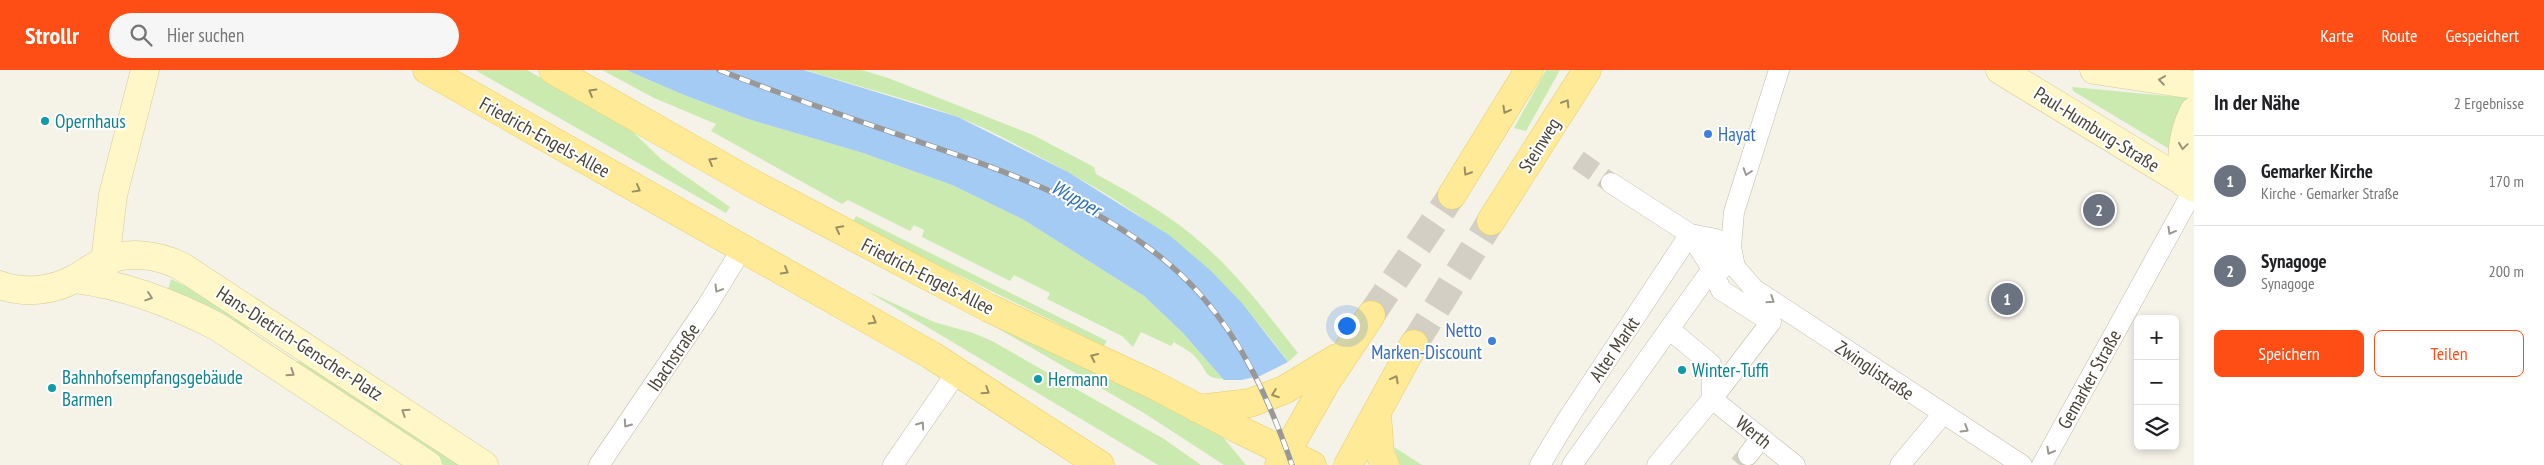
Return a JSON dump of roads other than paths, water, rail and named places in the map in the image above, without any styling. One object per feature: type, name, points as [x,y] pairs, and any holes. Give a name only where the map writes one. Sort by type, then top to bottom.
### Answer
[{"type":"main road","points":[[104,272],[114,195],[145,70]]},
{"type":"main road","name":"Friedrich-Engels-Allee","points":[[427,70],[743,247],[957,372],[1100,465]]},
{"type":"main road","name":"Friedrich-Engels-Allee","points":[[553,70],[755,185],[989,308],[1219,415],[1283,458],[1312,465]]},
{"type":"main road","points":[[1452,195],[1529,70]]},
{"type":"main road","name":"Steinweg","points":[[1491,221],[1587,70]]},
{"type":"main road","name":"Paul-Humburg-Straße","points":[[2000,70],[2191,187]]},
{"type":"main road","points":[[2094,70],[2194,85]]},
{"type":"main road","points":[[2191,187],[2181,155],[2184,136],[2194,111]]},
{"type":"main road","name":"Hans-Dietrich-Genscher-Platz","points":[[0,285],[25,290],[44,289],[104,272],[138,255],[166,259],[182,266],[484,465]]},
{"type":"main road","name":"Hans-Dietrich-Genscher-Platz","points":[[104,272],[191,313],[251,346],[428,465]]},
{"type":"main road","points":[[1283,458],[1322,378],[1347,352],[1371,315]]},
{"type":"main road","points":[[1353,457],[1414,344]]},
{"type":"main road","points":[[1219,415],[1284,390],[1322,378]]},
{"type":"main road","points":[[1376,414],[1380,454],[1385,465]]},
{"type":"street","points":[[1658,465],[1771,322],[1722,290],[1712,269],[1735,268],[1731,247],[1734,212],[1779,70]]},
{"type":"street","name":"Alter Markt","points":[[1572,465],[1712,269],[1716,239],[1690,234],[1611,183]]},
{"type":"street","name":"Gemarker Straße","points":[[2042,465],[2191,187]]},
{"type":"street","name":"Alter Markt","points":[[1540,465],[1566,420],[1690,234]]},
{"type":"street","name":"Ibachstraße","points":[[599,465],[707,306],[743,247]]},
{"type":"street","name":"Zwinglistraße","points":[[1735,268],[1754,289],[2022,465]]},
{"type":"street","name":"Alter Markt","points":[[1669,329],[1711,364],[1712,399]]},
{"type":"street","points":[[893,465],[957,372]]},
{"type":"street","name":"Werth","points":[[1712,399],[1795,465]]},
{"type":"street","points":[[1900,465],[1942,414]]},
{"type":"street","points":[[1748,455],[1761,438]]},
{"type":"water","name":"Wupper","points":[[626,70],[804,70],[958,117],[1068,172],[1169,235],[1210,270],[1241,302],[1288,362],[1320,428],[1247,416],[1223,379],[1183,333],[1144,296],[1024,220],[952,185],[863,153],[748,119],[684,95]]},
{"type":"tunnel","points":[[1578,160],[1611,183]]},
{"type":"tunnel","points":[[1371,315],[1452,195]]},
{"type":"tunnel","points":[[1414,344],[1491,221]]},
{"type":"tunnel","points":[[1739,465],[1748,455]]},
{"type":"railway","points":[[719,70],[790,97],[986,165],[1064,198],[1101,217],[1136,239],[1169,264],[1199,293],[1229,332],[1265,396],[1292,465]]},
{"type":"place","name":"Opernhaus","points":[[45,121]]},
{"type":"place","name":"Hayat","points":[[1708,134]]},
{"type":"place","name":"Synagoge","points":[[2099,210]]},
{"type":"place","name":"Gemarker Kirche","points":[[2007,299]]},
{"type":"place","name":"Netto Marken-Discount","points":[[1492,341]]},
{"type":"place","name":"Winter-Tuffi","points":[[1682,370]]},
{"type":"place","name":"Hermann","points":[[1038,379]]},
{"type":"place","name":"Bahnhofsempfangsgebäude Barmen","points":[[52,388]]}]
